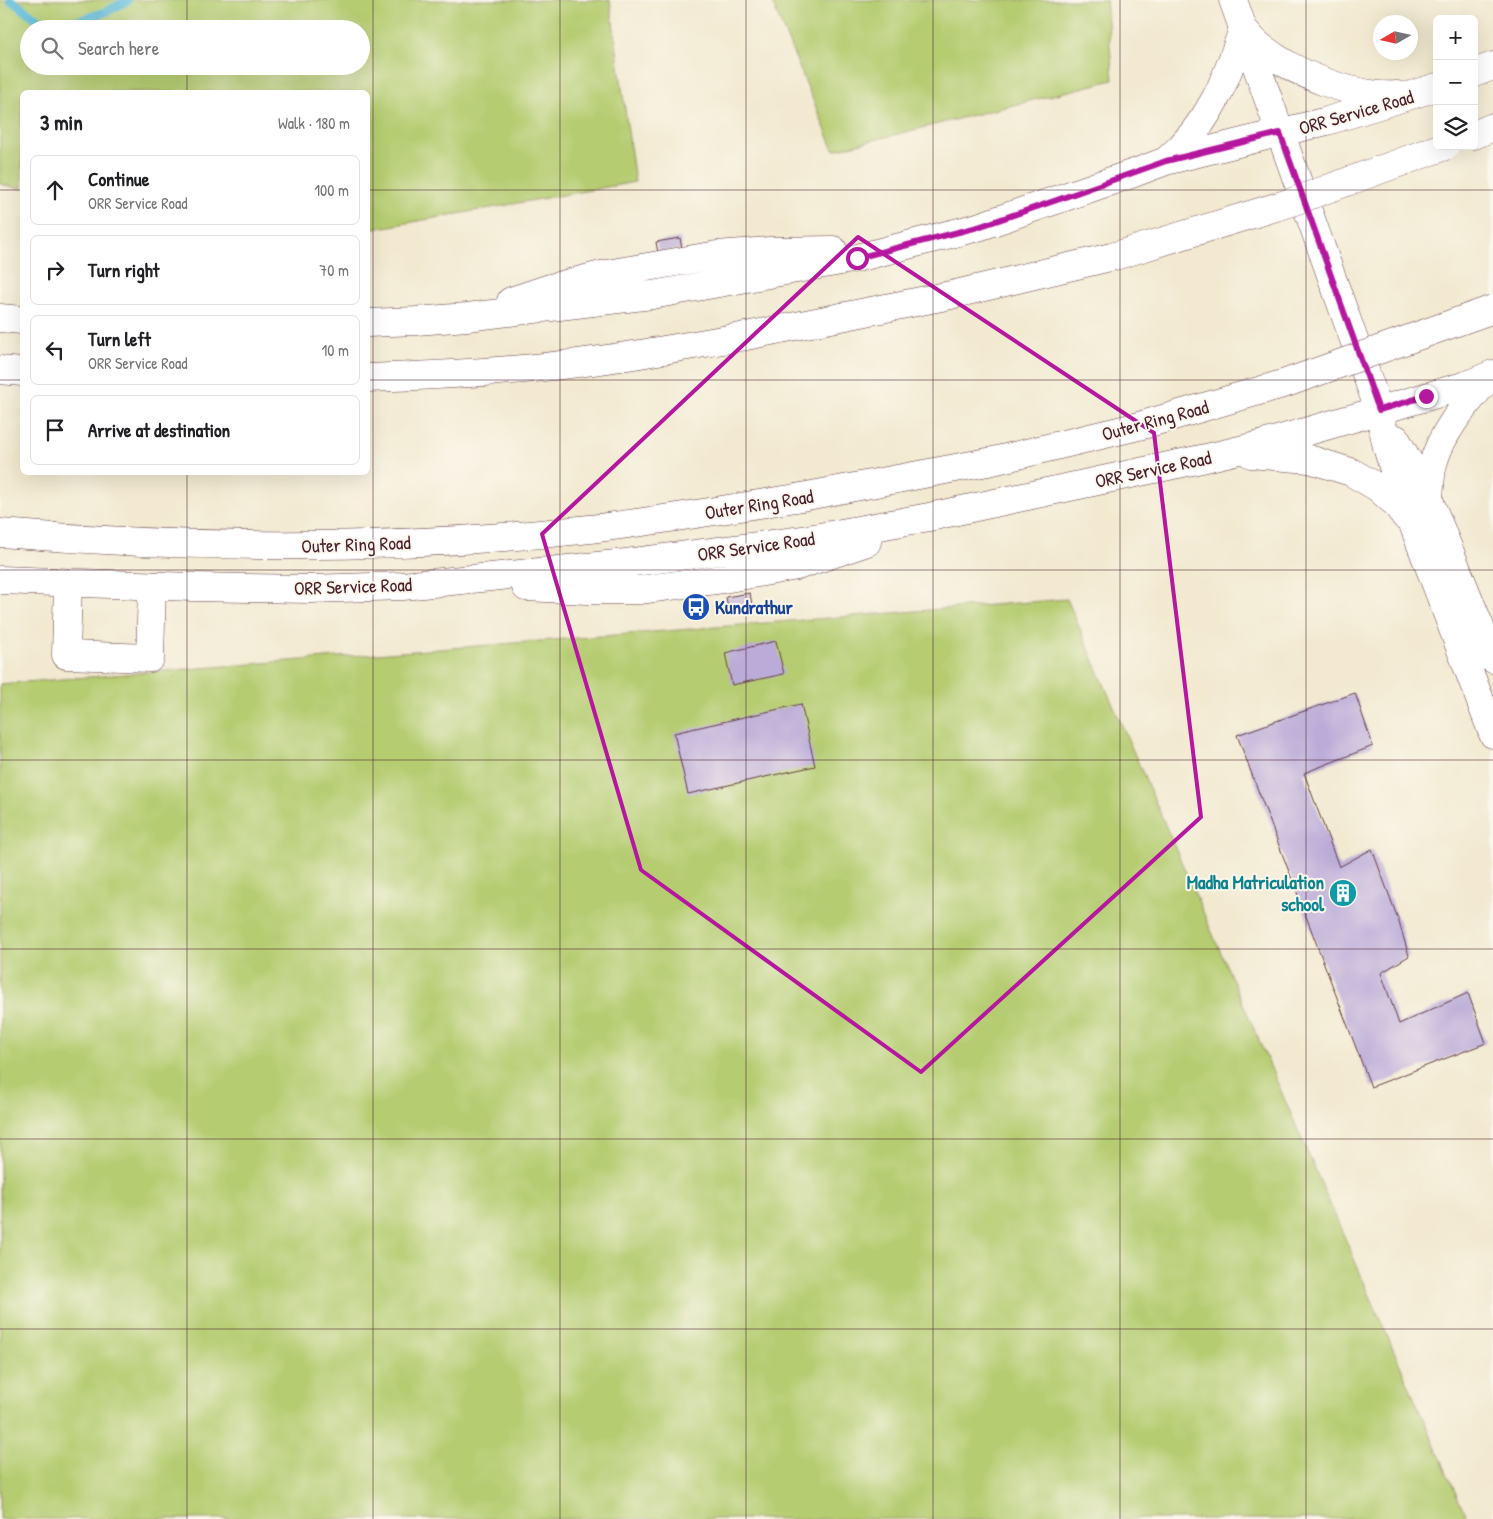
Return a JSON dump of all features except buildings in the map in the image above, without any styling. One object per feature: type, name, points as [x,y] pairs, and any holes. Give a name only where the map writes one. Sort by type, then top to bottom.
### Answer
[{"type":"main road","points":[[1233,0],[1379,410],[1387,447],[1414,528],[1493,734]]},
{"type":"main road","points":[[1242,28],[1260,46],[1309,75],[1348,89],[1388,95],[1430,90]]},
{"type":"main road","points":[[1166,161],[1182,148],[1196,130],[1216,97],[1230,68],[1242,28]]},
{"type":"main road","points":[[1478,72],[1493,66]]},
{"type":"main road","name":"ORR Service Road","points":[[370,323],[468,317],[652,295],[848,260],[978,227],[1166,161],[1280,133],[1430,90]]},
{"type":"main road","points":[[1478,134],[1493,128]]},
{"type":"main road","points":[[370,378],[536,368],[632,356],[746,336],[951,295],[1115,256],[1289,203],[1434,150]]},
{"type":"main road","name":"Outer Ring Road","points":[[0,533],[175,544],[278,546],[392,543],[590,529],[796,498],[993,461],[1148,423],[1286,383],[1493,309]]},
{"type":"main road","points":[[0,318],[20,320]]},
{"type":"main road","points":[[0,370],[20,372]]},
{"type":"main road","points":[[1429,500],[1433,464],[1439,447],[1454,421],[1492,375]]},
{"type":"main road","name":"ORR Service Road","points":[[0,580],[152,586],[310,589],[404,586],[626,563],[793,541],[938,515],[1260,445],[1467,385],[1492,375]]},
{"type":"main road","points":[[1379,410],[1429,500],[1493,659]]},
{"type":"main road","points":[[1225,453],[1309,459],[1351,472],[1377,487],[1395,503],[1414,528]]},
{"type":"main road","points":[[68,583],[66,655],[150,658],[152,586]]},
{"type":"highlighted area","points":[[858,237],[1154,433],[1201,817],[921,1072],[641,870],[542,534]]},
{"type":"green space","points":[[0,0],[610,0],[635,182],[370,230],[370,90],[20,90],[20,189],[0,184]]},
{"type":"green space","points":[[771,0],[1106,0],[1113,80],[834,150]]},
{"type":"green space","points":[[1067,599],[1467,1519],[0,1519],[0,684]]},
{"type":"waterway","points":[[10,0],[39,20]]},
{"type":"waterway","points":[[82,20],[108,11],[128,0]]},
{"type":"place","name":"Kundrathur","points":[[696,607]]},
{"type":"place","name":"Madha Matriculation school","points":[[1343,893]]},
{"type":"route","points":[[857,258],[978,227],[1166,161],[1280,133],[1379,410],[1426,396]]}]
